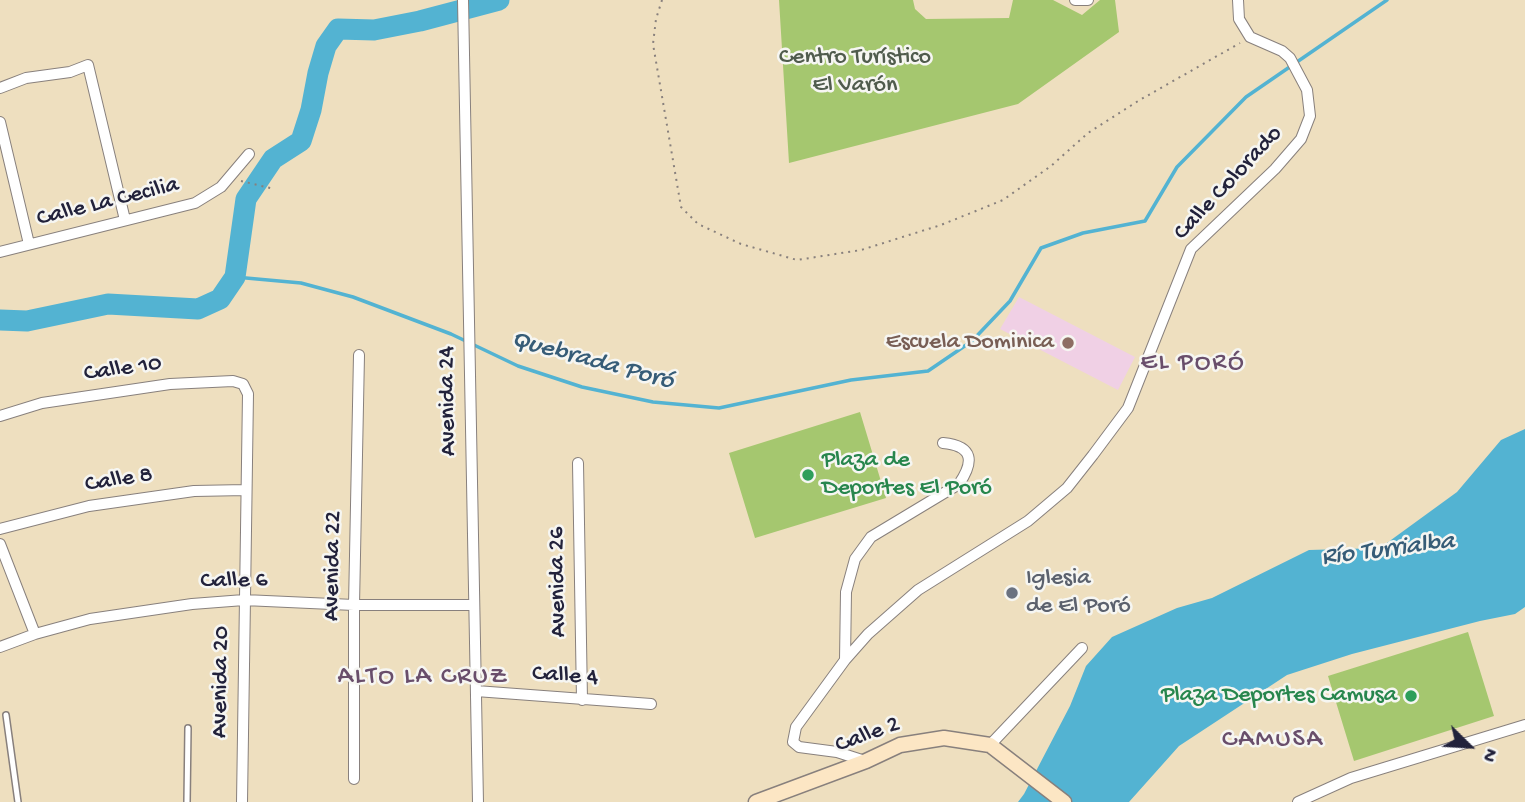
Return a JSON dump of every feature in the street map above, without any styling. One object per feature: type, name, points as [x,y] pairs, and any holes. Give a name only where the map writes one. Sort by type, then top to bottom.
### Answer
[{"type":"main road","name":"Calle 2","points":[[756,802],[866,761],[900,745],[944,738],[990,745],[1064,802]]},
{"type":"street","name":"Avenida 24","points":[[463,0],[478,802]]},
{"type":"street","points":[[1075,0],[1088,0]]},
{"type":"street","points":[[1238,0],[1239,19],[1250,37]]},
{"type":"street","name":"Calle Colorado","points":[[866,761],[837,752],[799,747],[793,741],[796,727],[845,660],[868,634],[919,590],[1028,521],[1067,488],[1128,408],[1191,249],[1275,169],[1301,139],[1310,116],[1307,90],[1290,58],[1282,51],[1250,37]]},
{"type":"street","points":[[0,88],[26,78],[69,72],[88,65],[125,220]]},
{"type":"street","points":[[0,122],[29,244]]},
{"type":"street","name":"Calle La Cecilia","points":[[0,252],[195,203],[221,187],[249,154]]},
{"type":"street","name":"Avenida 22","points":[[354,779],[359,355]]},
{"type":"street","name":"Calle 10","points":[[0,416],[42,403],[170,384],[233,381],[243,384],[248,394]]},
{"type":"street","name":"Avenida 20","points":[[242,802],[248,394]]},
{"type":"street","points":[[845,660],[846,592],[855,559],[872,537],[959,484],[968,471],[970,460],[966,450],[955,444],[943,443]]},
{"type":"street","name":"Avenida 26","points":[[578,463],[582,700]]},
{"type":"street","name":"Calle 8","points":[[0,529],[89,506],[194,491],[246,491]]},
{"type":"street","points":[[0,544],[35,634]]},
{"type":"street","name":"Calle 6","points":[[0,647],[90,619],[192,604],[244,600],[354,606],[474,606]]},
{"type":"street","points":[[990,745],[1082,648]]},
{"type":"street","name":"Calle 4","points":[[476,691],[651,704]]},
{"type":"street","points":[[1298,802],[1351,778],[1525,725]]},
{"type":"lane","points":[[6,715],[18,802]]},
{"type":"lane","points":[[187,802],[188,728]]},
{"type":"path","points":[[662,0],[653,44],[681,207],[698,224],[741,244],[797,260],[861,250],[941,225],[1003,200],[1051,166],[1088,133],[1250,37]]},
{"type":"path","points":[[250,182],[274,188]]},
{"type":"shaded area","name":"Escuela Dominica","points":[[1019,297],[1135,357],[1118,390],[1000,329]]},
{"type":"green space","name":"Centro Turístico El Varón","points":[[779,0],[913,0],[915,9],[926,19],[1009,18],[1013,0],[1053,0],[1082,15],[1100,0],[1115,0],[1119,32],[1018,104],[789,163]]},
{"type":"green space","name":"Plaza de Deportes El Poró","points":[[860,412],[886,498],[755,538],[729,453]]},
{"type":"green space","name":"Plaza Deportes Camusa","points":[[1468,632],[1494,716],[1354,761],[1328,676]]},
{"type":"water","name":"Río Turrialba","points":[[1525,429],[1525,607],[1515,614],[1352,654],[1287,675],[1179,746],[1129,802],[1018,802],[1070,706],[1086,666],[1112,637],[1177,608],[1212,598],[1309,550],[1380,548],[1457,492],[1501,440]]},
{"type":"waterway","points":[[0,320],[27,321],[108,304],[198,309],[220,299],[235,277],[246,199],[273,159],[301,141],[326,46],[338,29],[374,30],[499,0]]},
{"type":"waterway","name":"Quebrada Poró","points":[[235,277],[301,283],[353,297],[451,334],[518,366],[582,387],[653,402],[719,408],[851,380],[928,371],[972,341],[1010,301],[1041,248],[1083,233],[1145,221],[1177,167],[1246,97],[1387,0]]},
{"type":"place","name":"Escuela Dominica","points":[[1068,343]]},
{"type":"place","name":"Plaza de Deportes El Poró","points":[[808,475]]},
{"type":"place","name":"Iglesia de El Poró","points":[[1012,593]]},
{"type":"place","name":"Plaza Deportes Camusa","points":[[1411,696]]},
{"type":"district","name":"EL PORÓ","points":[[1193,364]]},
{"type":"district","name":"ALTO LA CRUZ","points":[[423,678]]},
{"type":"district","name":"CAMUSA","points":[[1273,741]]}]
